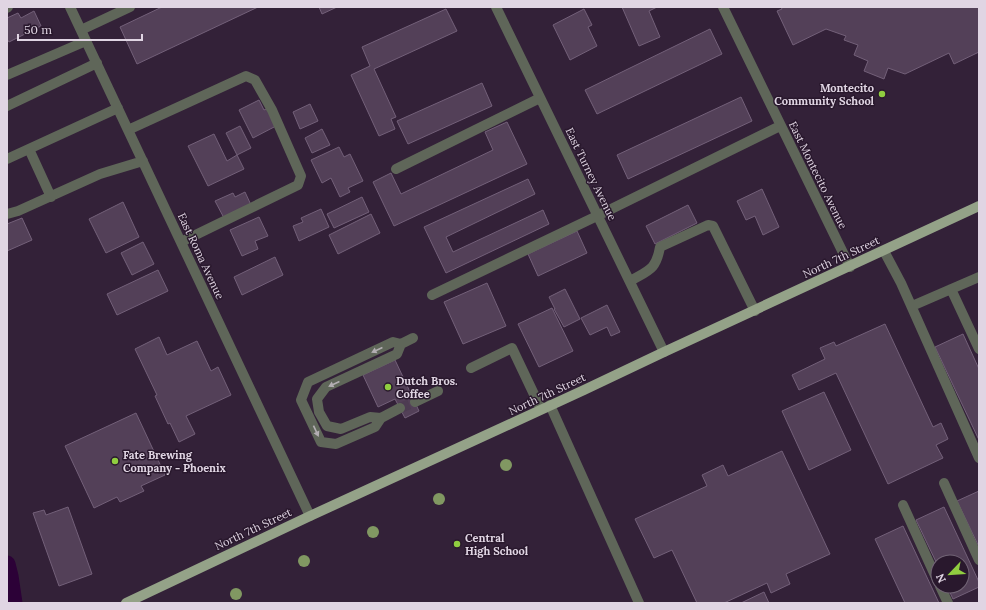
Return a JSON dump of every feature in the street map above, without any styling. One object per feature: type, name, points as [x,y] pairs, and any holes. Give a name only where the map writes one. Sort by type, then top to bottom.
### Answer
[{"type":"main road","name":"North 7th Street","points":[[126,603],[310,516],[979,206]]},
{"type":"street","name":"East Roma Avenue","points":[[70,7],[310,516]]},
{"type":"street","points":[[81,30],[130,7]]},
{"type":"street","name":"East Turney Avenue","points":[[496,7],[664,352]]},
{"type":"street","name":"East Montecito Avenue","points":[[723,7],[850,267]]},
{"type":"street","points":[[7,75],[86,40]]},
{"type":"street","points":[[7,106],[97,63]]},
{"type":"street","points":[[128,130],[246,76],[255,80],[272,110],[301,176],[298,185],[181,242]]},
{"type":"street","points":[[396,168],[540,98]]},
{"type":"street","points":[[7,159],[118,108]]},
{"type":"street","points":[[432,295],[780,126]]},
{"type":"street","points":[[29,148],[51,197]]},
{"type":"street","points":[[7,214],[51,197],[100,174],[143,160]]},
{"type":"street","points":[[630,281],[652,268],[658,258],[660,247],[708,224],[714,226],[755,311]]},
{"type":"street","points":[[884,251],[902,283],[979,458]]},
{"type":"street","points":[[912,306],[979,277]]},
{"type":"street","points":[[951,289],[979,349]]},
{"type":"street","points":[[400,408],[381,418],[375,427],[336,444],[321,442],[302,400],[308,382],[393,342],[401,344],[413,338]]},
{"type":"street","points":[[381,418],[370,417],[341,429],[327,426],[319,412],[318,399],[326,388],[397,354],[401,344]]},
{"type":"street","points":[[471,368],[512,348],[546,407],[639,603]]},
{"type":"street","points":[[415,402],[438,391]]},
{"type":"street","points":[[944,484],[979,560]]},
{"type":"street","points":[[902,505],[930,565]]},
{"type":"building","points":[[162,7],[258,7],[137,64],[120,27]]},
{"type":"building","points":[[319,7],[337,7],[322,14]]},
{"type":"building","points":[[622,7],[657,7],[649,11],[660,37],[639,46]]},
{"type":"building","points":[[781,7],[979,7],[979,52],[954,64],[949,53],[905,74],[888,68],[884,79],[864,71],[868,61],[854,55],[858,45],[844,40],[846,36],[826,29],[793,45],[777,11],[782,9]]},
{"type":"building","points":[[446,9],[457,31],[374,69],[396,117],[391,119],[395,129],[379,136],[351,75],[370,66],[362,47]]},
{"type":"building","points":[[584,9],[592,25],[588,27],[597,46],[570,60],[553,25]]},
{"type":"building","points":[[34,11],[41,26],[9,42],[7,39],[7,18],[18,13],[21,18]]},
{"type":"building","points":[[710,29],[722,54],[597,114],[585,90]]},
{"type":"building","points":[[482,83],[492,106],[408,144],[397,121]]},
{"type":"building","points":[[741,97],[752,121],[628,179],[617,155]]},
{"type":"building","points":[[259,100],[264,110],[268,108],[276,126],[253,138],[239,110]]},
{"type":"building","points":[[310,104],[318,121],[300,129],[293,112]]},
{"type":"building","points":[[507,122],[527,164],[394,226],[373,182],[391,173],[401,194],[493,150],[485,132]]},
{"type":"building","points":[[240,126],[251,148],[237,155],[226,133]]},
{"type":"building","points":[[322,129],[330,145],[312,153],[305,138]]},
{"type":"building","points":[[214,134],[227,161],[237,155],[244,169],[208,186],[188,146]]},
{"type":"building","points":[[339,147],[344,157],[350,154],[363,181],[348,188],[350,192],[340,197],[331,178],[322,183],[311,160]]},
{"type":"building","points":[[528,179],[535,194],[446,237],[453,252],[543,210],[549,224],[446,273],[424,227]]},
{"type":"building","points":[[762,189],[779,227],[763,235],[755,216],[746,220],[737,201]]},
{"type":"building","points":[[245,192],[251,205],[224,218],[215,201],[233,193],[235,197]]},
{"type":"building","points":[[362,197],[369,212],[334,228],[327,214]]},
{"type":"building","points":[[123,202],[139,237],[106,253],[89,219]]},
{"type":"building","points":[[688,205],[697,223],[655,244],[646,226]]},
{"type":"building","points":[[321,209],[329,227],[299,241],[293,226],[303,222],[301,218]]},
{"type":"building","points":[[371,214],[380,233],[338,254],[329,235]]},
{"type":"building","points":[[259,217],[268,236],[255,241],[258,249],[242,256],[230,230]]},
{"type":"building","points":[[22,218],[32,240],[7,251],[7,224]]},
{"type":"building","points":[[577,231],[587,253],[538,276],[528,254]]},
{"type":"building","points":[[143,242],[154,264],[132,275],[121,253]]},
{"type":"building","points":[[275,257],[283,275],[242,295],[234,277]]},
{"type":"building","points":[[158,270],[168,291],[117,315],[107,294]]},
{"type":"building","points":[[487,283],[506,326],[463,344],[444,302]]},
{"type":"building","points":[[565,289],[580,319],[564,327],[549,297]]},
{"type":"building","points":[[607,305],[620,332],[611,336],[607,327],[590,335],[581,318]]},
{"type":"building","points":[[552,308],[573,351],[539,367],[518,324]]},
{"type":"building","points":[[885,324],[933,427],[941,423],[948,439],[936,445],[943,458],[888,484],[836,373],[799,390],[792,375],[825,359],[820,348],[834,342],[836,346]]},
{"type":"building","points":[[963,334],[979,369],[979,440],[935,347]]},
{"type":"building","points":[[159,337],[167,355],[197,341],[211,371],[218,367],[231,395],[186,416],[195,434],[179,442],[170,423],[168,424],[155,396],[157,395],[135,349]]},
{"type":"building","name":"Dutch Bros. Coffee","points":[[395,360],[419,411],[405,418],[395,399],[378,407],[363,375]]},
{"type":"building","points":[[824,392],[851,450],[809,470],[782,411]]},
{"type":"building","name":"Fate Brewing Company - Phoenix","points":[[136,413],[165,475],[141,486],[144,491],[120,502],[117,497],[94,508],[65,446]]},
{"type":"building","points":[[782,451],[830,554],[786,574],[790,584],[771,593],[767,583],[724,603],[697,603],[672,550],[654,558],[635,519],[707,486],[702,475],[723,465],[728,476]]},
{"type":"building","points":[[979,491],[979,547],[957,501]]},
{"type":"building","points":[[68,507],[92,574],[59,586],[33,513],[44,510],[46,515]]},
{"type":"building","points":[[944,507],[966,554],[932,554],[916,520]]},
{"type":"building","points":[[903,526],[930,584],[930,594],[935,594],[939,603],[905,603],[875,539]]},
{"type":"building","points":[[970,563],[979,582],[979,587],[970,591]]},
{"type":"building","points":[[764,592],[769,603],[741,603]]},
{"type":"building","points":[[951,594],[964,594],[953,599]]},
{"type":"waterway","points":[[7,564],[14,603]]},
{"type":"tunnel","points":[[400,408],[415,402]]},
{"type":"place","name":"Montecito Community School","points":[[882,94]]},
{"type":"place","name":"Dutch Bros. Coffee","points":[[388,387]]},
{"type":"place","name":"Fate Brewing Company - Phoenix","points":[[115,461]]},
{"type":"place","name":"Central High School","points":[[457,544]]}]
